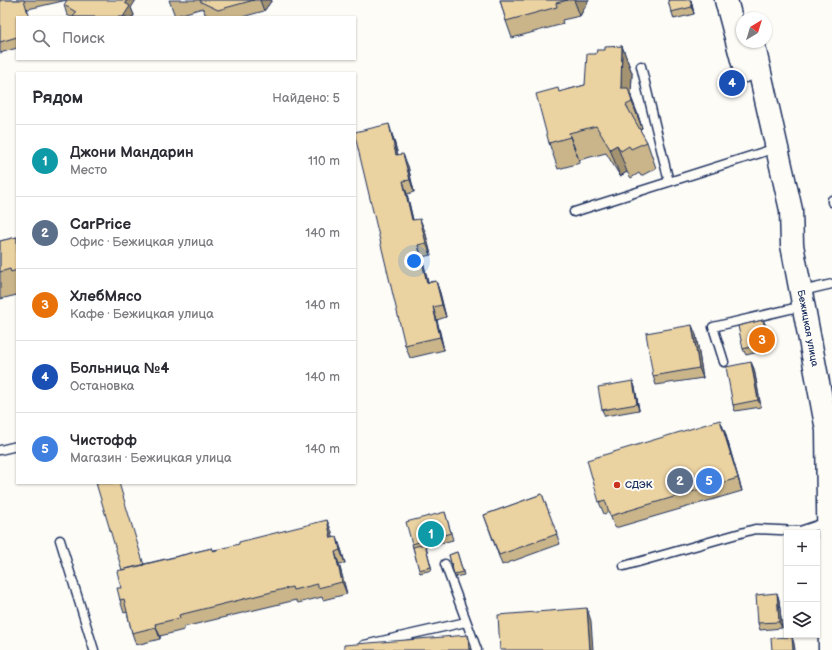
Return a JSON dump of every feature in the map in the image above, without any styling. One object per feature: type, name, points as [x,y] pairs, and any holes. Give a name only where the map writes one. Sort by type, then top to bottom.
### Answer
[{"type":"main road","points":[[726,0],[749,85],[771,150]]},
{"type":"main road","points":[[741,0],[745,12]]},
{"type":"main road","points":[[754,48],[771,150]]},
{"type":"main road","name":"Бежицкая улица","points":[[771,150],[779,212],[792,245],[827,430],[831,479],[829,521],[830,650]]},
{"type":"lane","points":[[641,66],[669,182]]},
{"type":"lane","points":[[574,212],[771,150]]},
{"type":"lane","points":[[724,362],[713,327],[802,299],[832,284]]},
{"type":"lane","points":[[0,450],[16,446]]},
{"type":"lane","points":[[624,566],[755,529],[800,531],[829,521]]},
{"type":"lane","points":[[60,540],[94,650]]},
{"type":"lane","points":[[444,564],[477,650]]},
{"type":"lane","points":[[355,647],[466,622]]},
{"type":"building","points":[[0,0],[24,0],[29,16],[16,16],[16,37],[0,42]]},
{"type":"building","points":[[67,0],[127,0],[125,3],[130,6],[124,16],[74,16],[76,12],[64,5]]},
{"type":"building","points":[[200,0],[254,0],[218,10],[201,2]]},
{"type":"building","points":[[500,0],[568,0],[556,3],[557,7],[506,21]]},
{"type":"building","points":[[668,0],[690,0],[692,7],[671,12]]},
{"type":"building","points":[[622,46],[621,88],[628,88],[632,102],[626,105],[647,142],[631,149],[629,146],[621,151],[617,145],[610,149],[596,126],[569,133],[570,137],[549,143],[536,94],[558,88],[559,92],[585,85],[587,54],[596,54],[597,50],[605,50],[605,47]]},
{"type":"building","points":[[389,124],[396,155],[403,154],[410,180],[403,181],[412,220],[420,219],[426,243],[418,245],[427,283],[436,281],[442,305],[433,307],[440,337],[405,345],[356,140],[356,132]]},
{"type":"building","points":[[16,237],[16,270],[11,272],[10,269],[0,272],[0,241]]},
{"type":"building","points":[[763,320],[769,342],[743,349],[738,326]]},
{"type":"building","points":[[692,325],[699,368],[653,376],[646,333]]},
{"type":"building","points":[[751,362],[758,400],[733,405],[726,367]]},
{"type":"building","points":[[633,381],[637,404],[602,410],[598,387]]},
{"type":"building","points":[[720,420],[738,478],[610,516],[605,500],[599,502],[587,460]]},
{"type":"building","points":[[96,484],[119,484],[144,565],[122,570]]},
{"type":"building","points":[[542,494],[557,534],[499,555],[484,515]]},
{"type":"building","points":[[445,512],[451,533],[412,544],[406,522]]},
{"type":"building","points":[[327,520],[331,538],[337,537],[340,550],[335,552],[342,582],[318,588],[318,584],[293,590],[292,587],[179,615],[180,618],[155,624],[156,627],[132,633],[124,599],[120,600],[117,588],[121,588],[117,571],[212,548],[213,551],[239,544],[239,542]]},
{"type":"building","points":[[425,544],[431,567],[419,570],[413,547]]},
{"type":"building","points":[[457,552],[463,572],[454,574],[449,555]]},
{"type":"building","points":[[777,593],[779,622],[758,623],[756,595]]},
{"type":"building","points":[[587,608],[590,650],[500,650],[498,615]]},
{"type":"building","points":[[468,635],[469,650],[344,650],[344,645]]},
{"type":"building","points":[[771,638],[792,638],[793,650],[772,650]]},
{"type":"place","name":"Больница №4","points":[[732,83]]},
{"type":"place","name":"ХлебМясо","points":[[762,340]]},
{"type":"place","name":"CarPrice","points":[[680,481]]},
{"type":"place","name":"Чистофф","points":[[709,481]]},
{"type":"place","name":"СДЭК","points":[[617,485]]},
{"type":"place","name":"Джони Мандарин","points":[[431,534]]}]
